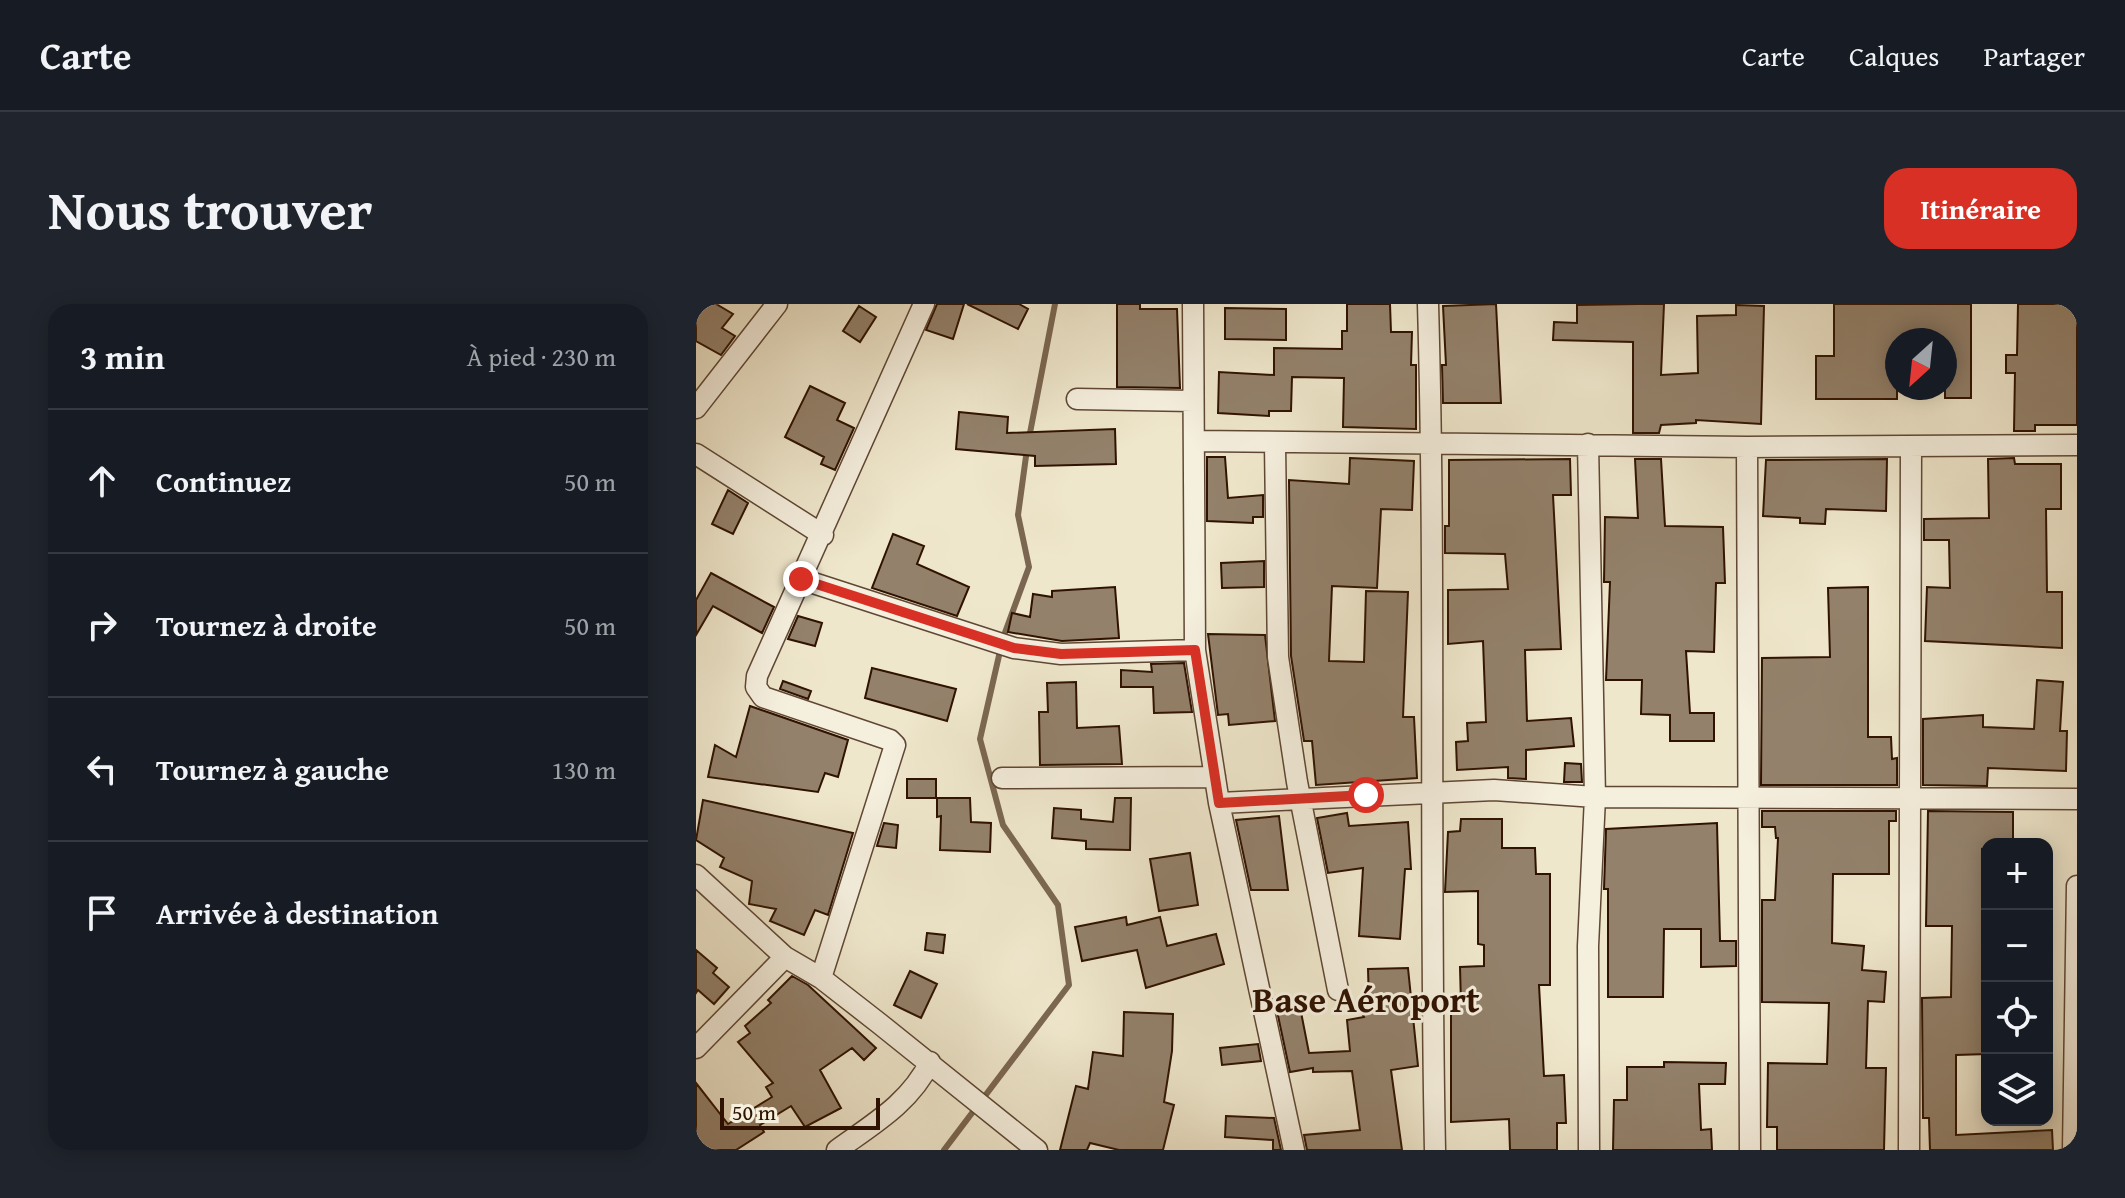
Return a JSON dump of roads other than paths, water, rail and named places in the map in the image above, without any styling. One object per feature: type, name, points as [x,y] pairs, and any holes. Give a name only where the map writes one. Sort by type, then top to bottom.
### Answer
[{"type":"street","points":[[696,408],[777,304]]},
{"type":"street","points":[[821,978],[895,745],[890,740],[763,697],[756,687],[757,676],[823,535],[924,304]]},
{"type":"street","points":[[1193,304],[1195,650],[1219,803],[1294,1150]]},
{"type":"street","points":[[1428,304],[1432,442],[1434,792],[1431,950],[1435,1150]]},
{"type":"street","points":[[1077,399],[1193,401]]},
{"type":"street","points":[[1194,441],[1747,447],[2077,445]]},
{"type":"street","points":[[1275,444],[1278,657],[1338,990]]},
{"type":"street","points":[[1588,444],[1595,797],[1588,946],[1589,1150]]},
{"type":"street","points":[[1909,1150],[1911,446]]},
{"type":"street","points":[[1747,447],[1750,1150]]},
{"type":"street","points":[[696,454],[823,535]]},
{"type":"street","points":[[801,579],[1014,648],[1061,654],[1195,650]]},
{"type":"street","points":[[1002,778],[1215,777]]},
{"type":"street","points":[[1219,803],[1494,790],[1595,797],[2077,799]]},
{"type":"street","points":[[696,875],[785,957],[821,978],[1037,1150]]},
{"type":"street","points":[[2073,1150],[2077,886]]},
{"type":"street","points":[[696,1048],[785,957]]},
{"type":"street","points":[[837,1150],[901,1104],[921,1080],[930,1062]]},
{"type":"waterway","points":[[1029,438],[1055,304]]},
{"type":"waterway","points":[[944,1150],[1069,985],[1058,905],[1003,825],[980,739],[1003,638],[1029,567],[1018,515],[1027,449]]},
{"type":"district","name":"Base Aéroport","points":[[1366,998]]}]
